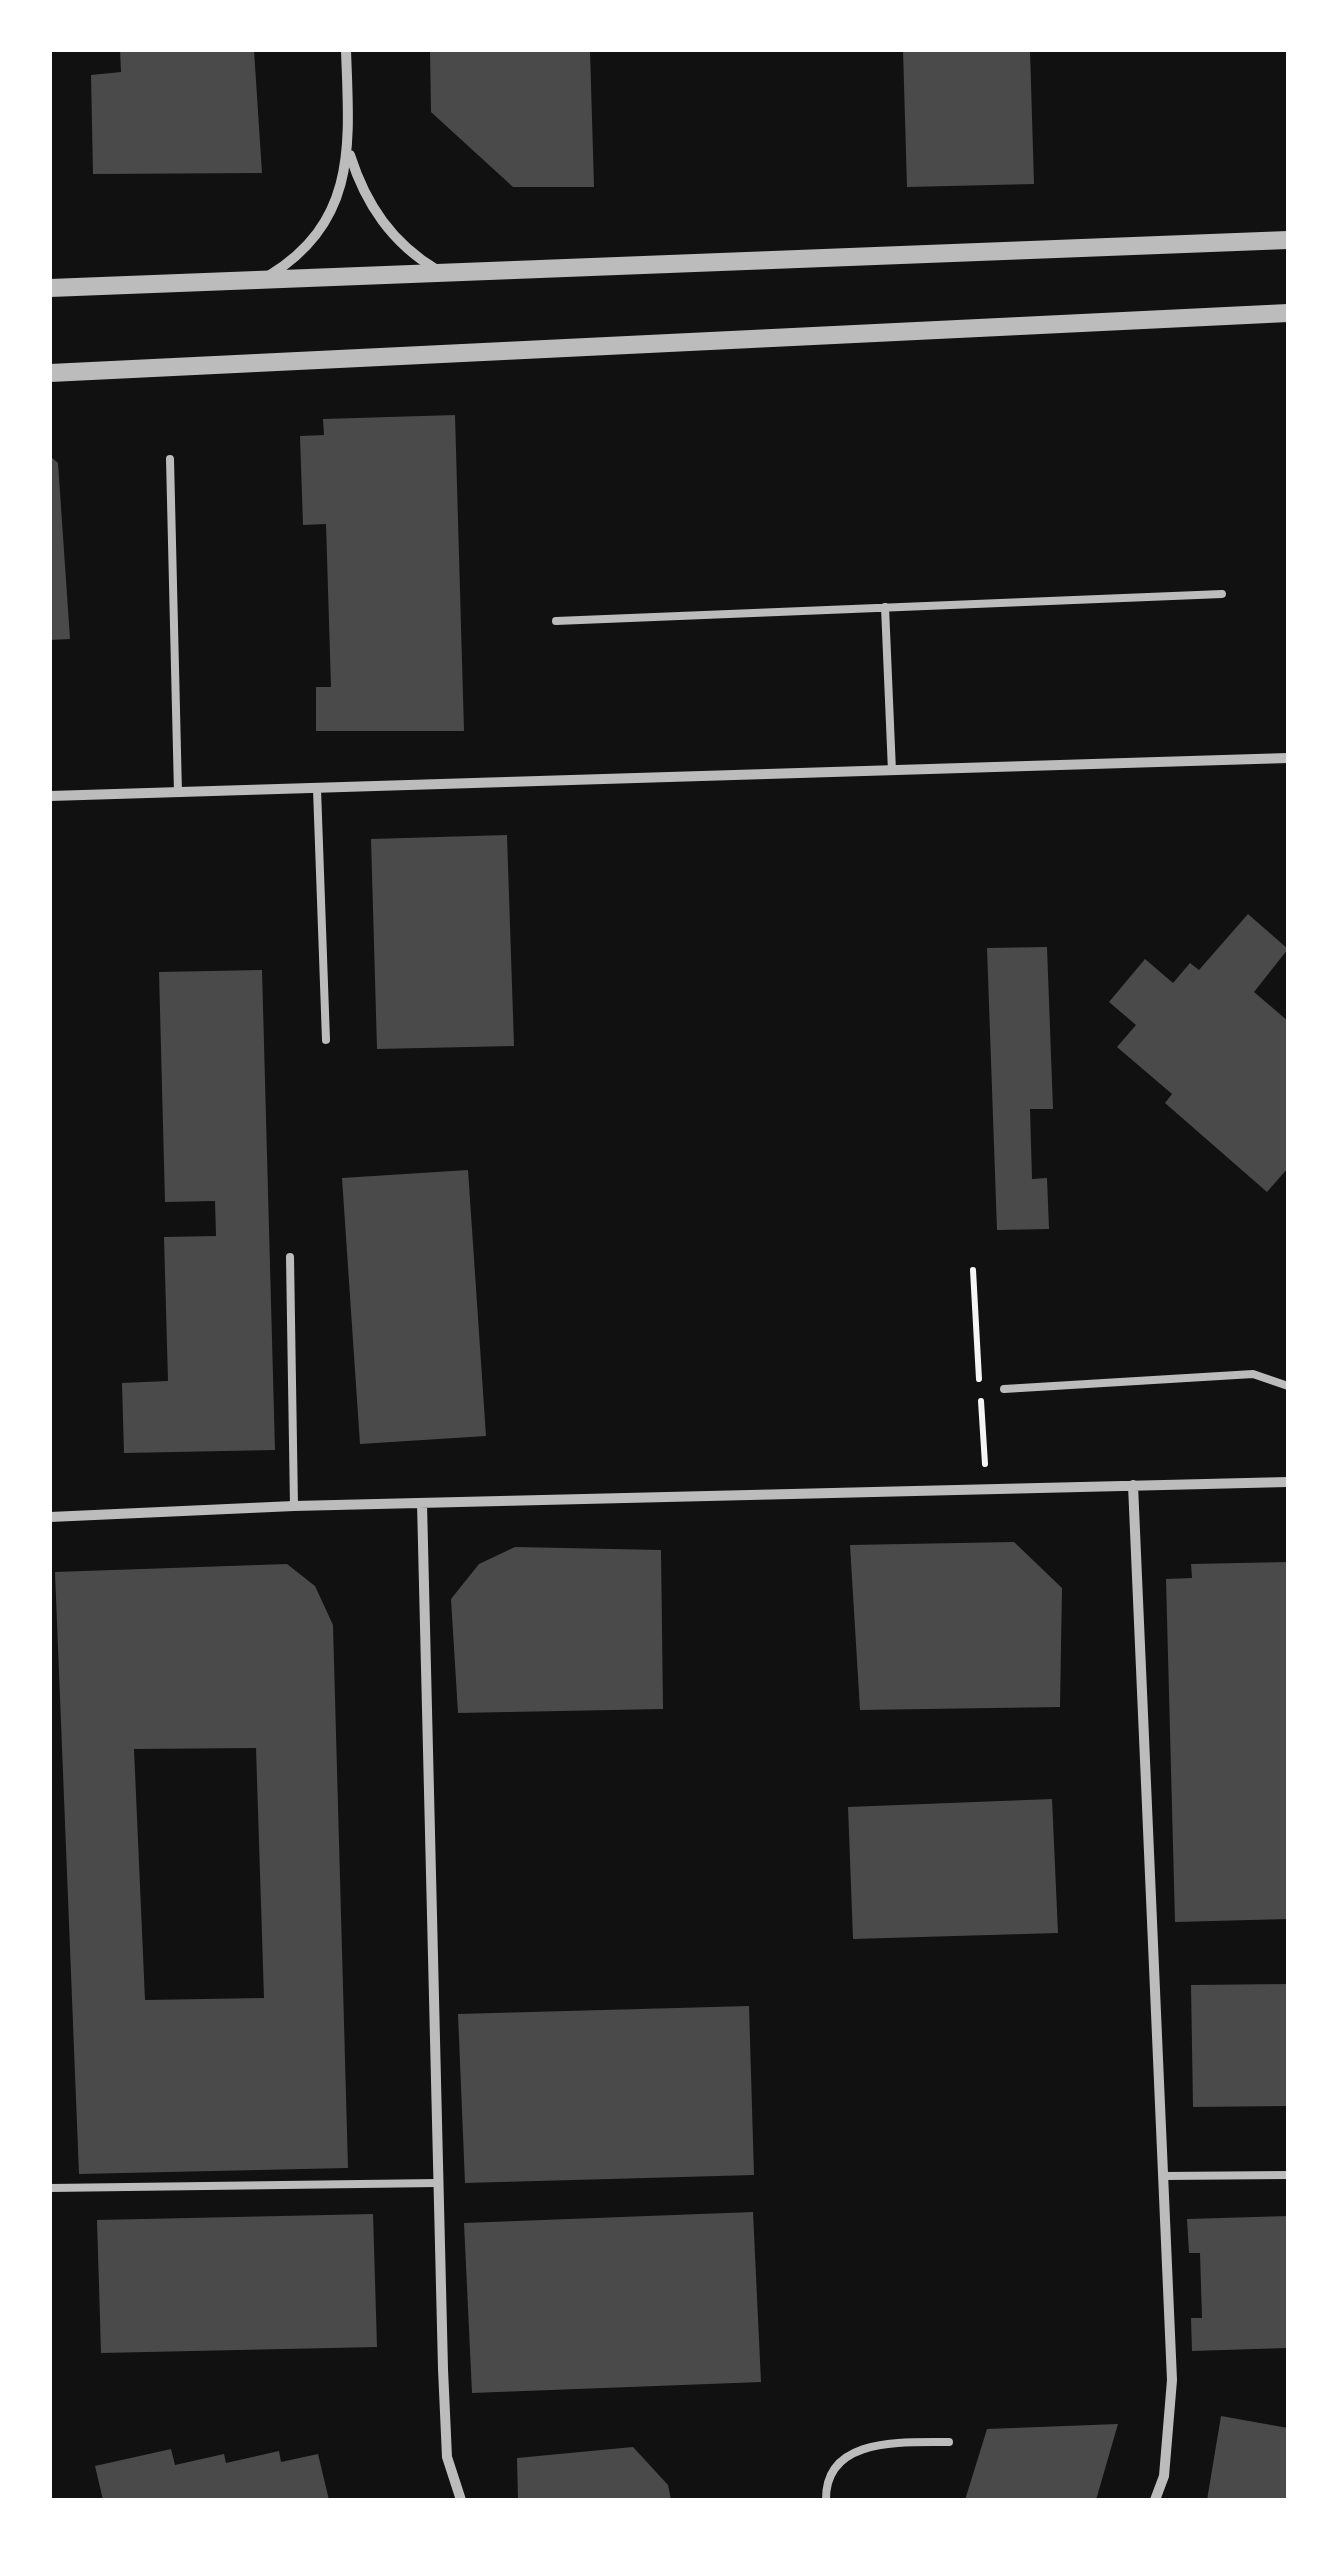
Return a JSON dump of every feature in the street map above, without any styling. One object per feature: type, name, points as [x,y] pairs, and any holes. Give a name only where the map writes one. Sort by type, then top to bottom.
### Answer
[{"type":"street","points":[[260,282],[293,259],[320,229],[344,181],[350,154],[346,50]]},
{"type":"street","points":[[350,154],[369,202],[383,223],[420,259],[442,272]]},
{"type":"street","points":[[50,288],[1288,240]]},
{"type":"street","points":[[50,373],[1288,314]]},
{"type":"street","points":[[50,796],[1288,758]]},
{"type":"street","points":[[50,1518],[294,1506],[1288,1482]]},
{"type":"street","points":[[1134,1485],[1172,2380],[1164,2476],[1155,2500]]},
{"type":"street","points":[[422,1503],[447,2456],[460,2500]]},
{"type":"lane","points":[[170,460],[178,792]]},
{"type":"lane","points":[[556,621],[1222,594]]},
{"type":"lane","points":[[884,608],[892,771]]},
{"type":"lane","points":[[317,789],[326,1040]]},
{"type":"lane","points":[[290,1257],[294,1506]]},
{"type":"lane","points":[[1004,1389],[1254,1374],[1288,1386]]},
{"type":"lane","points":[[1164,2176],[1288,2175]]},
{"type":"lane","points":[[50,2188],[438,2183]]},
{"type":"lane","points":[[826,2500],[836,2468],[853,2452],[876,2444],[949,2442]]},
{"type":"building","points":[[120,50],[254,50],[262,173],[93,174],[91,75],[121,72]]},
{"type":"building","points":[[430,50],[590,50],[594,187],[513,187],[431,112]]},
{"type":"building","points":[[903,50],[1030,50],[1034,184],[907,187]]},
{"type":"building","points":[[455,415],[464,731],[316,731],[316,687],[331,687],[326,524],[303,525],[300,436],[324,435],[323,419]]},
{"type":"building","points":[[50,456],[58,463],[70,639],[50,640]]},
{"type":"building","points":[[507,835],[514,1046],[377,1049],[371,839]]},
{"type":"building","points":[[1248,914],[1288,949],[1254,992],[1288,1021],[1288,1168],[1267,1192],[1165,1103],[1172,1094],[1117,1047],[1136,1025],[1109,1002],[1145,959],[1173,983],[1190,963],[1199,970]]},
{"type":"building","points":[[1047,947],[1053,1109],[1030,1109],[1032,1179],[1047,1178],[1049,1229],[997,1230],[987,948]]},
{"type":"building","points":[[262,970],[275,1450],[124,1453],[122,1383],[168,1381],[164,1237],[216,1236],[215,1201],[165,1202],[159,972]]},
{"type":"building","points":[[468,1170],[486,1436],[360,1444],[342,1178]]},
{"type":"building","points":[[1014,1542],[1062,1588],[1060,1707],[860,1710],[850,1545]]},
{"type":"building","points":[[515,1547],[661,1550],[663,1709],[458,1713],[451,1599],[479,1564]]},
{"type":"building","points":[[1288,1562],[1288,1919],[1175,1922],[1166,1579],[1192,1578],[1191,1564]]},
{"type":"building","points":[[287,1564],[315,1586],[333,1625],[348,2168],[79,2174],[55,1572]],"holes":[[[256,1748],[264,1998],[145,2000],[134,1749]]]},
{"type":"building","points":[[1052,1799],[1058,1933],[853,1939],[848,1807]]},
{"type":"building","points":[[1288,1984],[1288,2106],[1193,2107],[1191,1985]]},
{"type":"building","points":[[749,2006],[754,2175],[465,2183],[458,2014]]},
{"type":"building","points":[[753,2212],[761,2382],[472,2393],[464,2223]]},
{"type":"building","points":[[373,2214],[377,2347],[101,2353],[97,2220]]},
{"type":"building","points":[[1288,2216],[1287,2348],[1192,2351],[1191,2318],[1202,2318],[1200,2253],[1189,2253],[1187,2219]]},
{"type":"building","points":[[1221,2416],[1288,2428],[1288,2500],[1207,2500]]},
{"type":"building","points":[[1118,2424],[1096,2500],[965,2500],[987,2429]]},
{"type":"building","points":[[633,2447],[668,2485],[671,2500],[518,2500],[517,2458]]},
{"type":"building","points":[[171,2449],[175,2465],[224,2454],[226,2463],[279,2451],[281,2462],[318,2454],[329,2500],[103,2500],[95,2466]]}]
